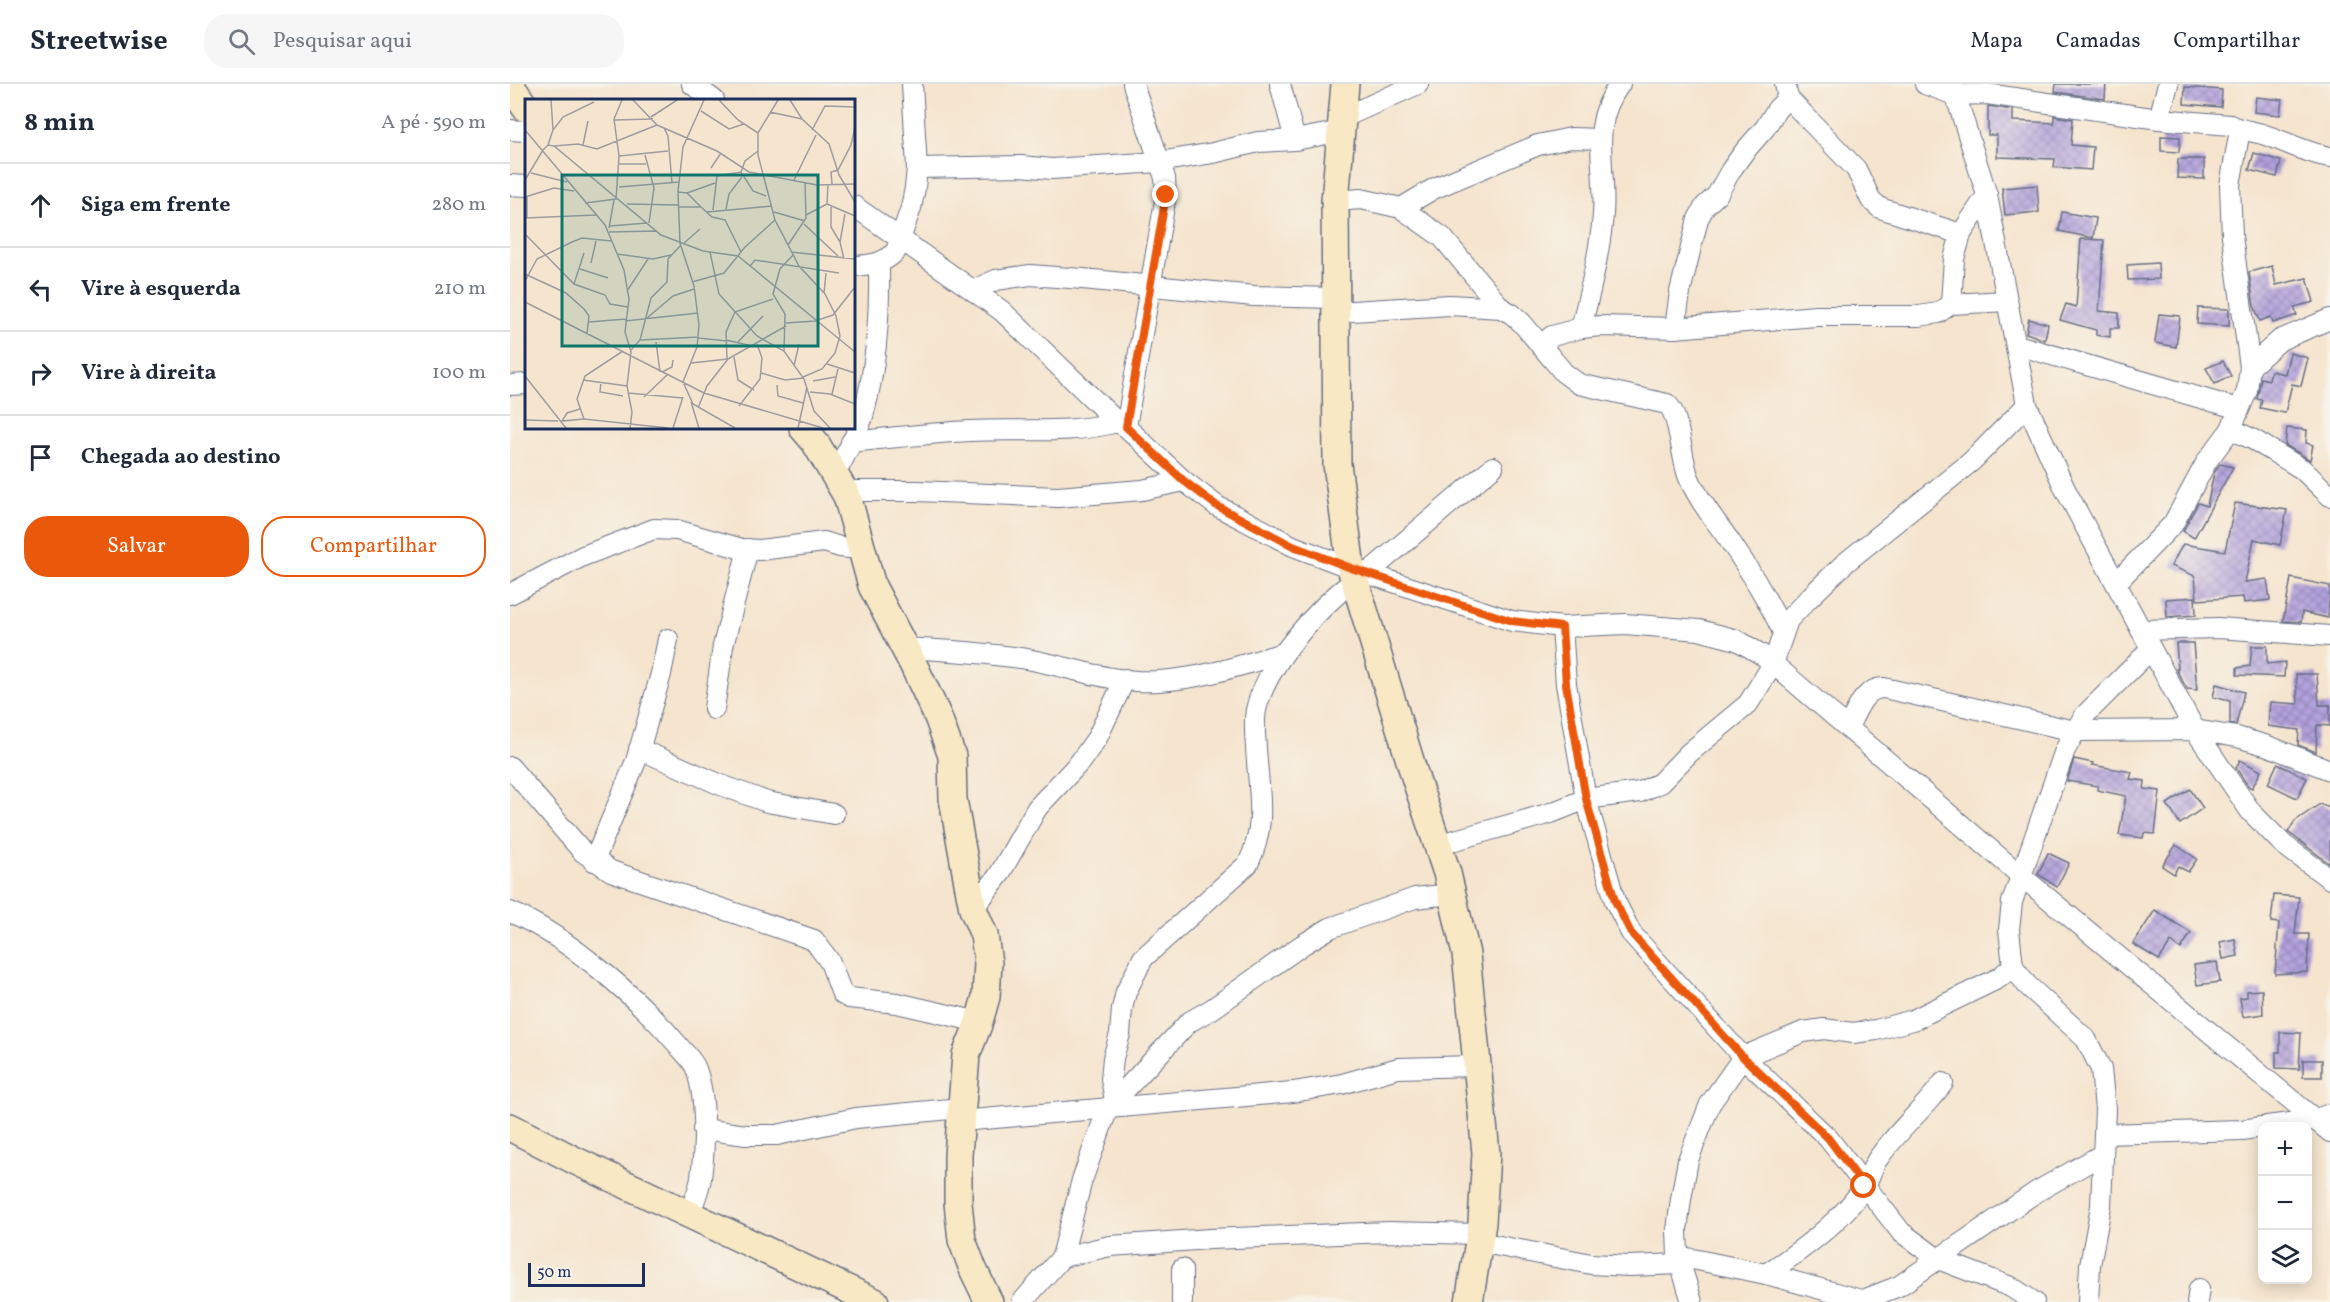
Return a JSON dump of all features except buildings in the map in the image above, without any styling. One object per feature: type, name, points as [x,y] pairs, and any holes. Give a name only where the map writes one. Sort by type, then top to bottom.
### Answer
[{"type":"street","points":[[692,84],[713,99]]},
{"type":"street","points":[[855,266],[879,263],[896,251],[911,208],[917,168],[912,84]]},
{"type":"street","points":[[1122,424],[1152,286],[1166,195],[1165,178],[1133,84]]},
{"type":"street","points":[[1280,84],[1295,140]]},
{"type":"street","points":[[1345,84],[1335,201],[1337,464],[1358,574],[1447,873],[1466,954],[1486,1153],[1479,1238],[1469,1302]]},
{"type":"street","points":[[917,168],[1021,166],[1052,169],[1159,162],[1257,142],[1295,140],[1342,124],[1419,84]]},
{"type":"street","points":[[1581,328],[1598,254],[1604,213],[1601,139],[1604,111],[1620,84]]},
{"type":"street","points":[[1925,84],[2159,119],[2230,125],[2240,130],[2262,134],[2309,153],[2330,157]]},
{"type":"street","points":[[2159,119],[2168,84]]},
{"type":"street","points":[[510,85],[525,107]]},
{"type":"street","points":[[1953,89],[1987,195],[2027,405],[2065,489],[2195,730],[2251,812],[2284,845],[2330,879]]},
{"type":"street","points":[[1675,328],[1680,292],[1698,219],[1705,206],[1717,195],[1744,152],[1765,128],[1787,91],[1856,169],[1871,200],[1880,208],[1961,234]]},
{"type":"street","points":[[510,130],[525,131]]},
{"type":"street","points":[[2116,584],[2173,524],[2207,461],[2231,429],[2247,391],[2250,367],[2232,236],[2230,185],[2240,130]]},
{"type":"street","points":[[1401,208],[1435,188],[1538,145],[1571,138],[1601,139]]},
{"type":"street","points":[[510,185],[525,186]]},
{"type":"street","points":[[1951,304],[1954,259],[1961,234],[1987,195]]},
{"type":"street","points":[[1335,201],[1361,200],[1401,208],[1442,237],[1501,308],[1522,323],[1564,373],[1579,384],[1667,404],[1672,408],[1689,478],[1704,505],[1730,541],[1768,602],[1783,632]]},
{"type":"street","points":[[855,207],[1002,311],[1184,481],[1217,506],[1293,546],[1358,574],[1512,621],[1562,627],[1625,624],[1699,630],[1737,640],[1773,664],[2020,875],[2174,1002],[2322,1117],[2330,1132]]},
{"type":"street","points":[[840,483],[851,442],[862,418],[877,343],[880,305],[879,263]]},
{"type":"street","points":[[974,290],[996,280],[1030,275],[1335,305],[1450,305],[1501,308]]},
{"type":"street","points":[[1541,346],[1552,336],[1581,328],[1601,326],[1675,328],[1816,316],[1919,316],[1938,313],[1951,304],[2007,301]]},
{"type":"street","points":[[2250,367],[2280,340],[2330,319]]},
{"type":"street","points":[[2017,345],[2239,409]]},
{"type":"street","points":[[510,385],[525,384]]},
{"type":"street","points":[[1437,845],[1551,813],[1586,799],[1640,792],[1660,783],[1689,753],[1748,704],[1773,664],[1788,620],[1845,563],[1972,461],[2027,405]]},
{"type":"street","points":[[851,442],[969,431],[1072,429],[1122,424]]},
{"type":"street","points":[[803,429],[815,442],[840,483],[858,533],[872,586],[938,717],[952,756],[953,799],[973,909],[984,935],[988,963],[986,997],[966,1056],[961,1114],[958,1203],[962,1240],[989,1302]]},
{"type":"street","points":[[2231,429],[2302,469],[2330,496]]},
{"type":"street","points":[[1022,1302],[1062,1257],[1082,1180],[1111,1104],[1113,1058],[1120,1034],[1126,992],[1143,958],[1248,864],[1257,845],[1260,787],[1256,748],[1256,711],[1266,683],[1283,653],[1358,574],[1492,467]]},
{"type":"street","points":[[840,483],[917,491],[1058,496],[1142,490],[1184,481]]},
{"type":"street","points":[[510,594],[583,556],[641,532],[654,529],[677,530],[748,549],[783,548],[824,542],[840,547],[861,549]]},
{"type":"street","points":[[714,709],[723,646],[748,549]]},
{"type":"street","points":[[1562,627],[1566,684],[1586,799],[1615,901],[1631,933],[1743,1057],[1828,1138],[1901,1232],[1938,1258],[2012,1287],[2034,1302]]},
{"type":"street","points":[[2141,630],[2217,628],[2330,636]]},
{"type":"street","points":[[594,861],[639,749],[661,674],[668,639]]},
{"type":"street","points":[[904,648],[963,651],[1027,659],[1125,679],[1157,681],[1224,671],[1283,653]]},
{"type":"street","points":[[2088,1302],[2090,1265],[2101,1206],[2105,1109],[2101,1069],[2086,1039],[2027,986],[2013,966],[2009,930],[2012,902],[2020,875],[2065,750],[2084,716],[2151,649]]},
{"type":"street","points":[[973,909],[999,875],[1037,808],[1080,762],[1097,738],[1125,679]]},
{"type":"street","points":[[1848,727],[1866,694],[1877,688],[1884,688],[2076,731],[2195,730],[2237,736],[2330,770]]},
{"type":"street","points":[[639,749],[767,802],[834,814]]},
{"type":"street","points":[[510,767],[583,852],[611,871],[814,940],[830,962],[842,994],[849,998],[897,1003],[979,1022]]},
{"type":"street","points":[[1111,1104],[1189,1022],[1212,1009],[1330,928],[1415,898],[1452,894]]},
{"type":"street","points":[[510,912],[537,925],[603,971],[668,1033],[695,1066],[701,1085],[703,1129],[701,1180],[690,1213]]},
{"type":"street","points":[[1692,1302],[1679,1260],[1677,1230],[1688,1160],[1710,1104],[1743,1057],[1803,1032],[1824,1029],[1853,1033],[1876,1030],[1913,1020],[1999,978],[2013,966]]},
{"type":"street","points":[[703,1129],[746,1135],[777,1135],[856,1119],[1293,1092],[1342,1084],[1398,1068],[1476,1066]]},
{"type":"street","points":[[1766,1274],[1824,1231],[1864,1186],[1877,1160],[1943,1083]]},
{"type":"street","points":[[2291,1122],[2322,1117]]},
{"type":"street","points":[[510,1127],[576,1161],[875,1302]]},
{"type":"street","points":[[2103,1134],[2258,1128]]},
{"type":"street","points":[[1062,1257],[1110,1246],[1210,1239],[1389,1232],[1479,1238],[1591,1264],[1629,1266],[1679,1260],[1766,1274],[1860,1301],[1902,1294],[1938,1258],[2036,1192],[2103,1154]]},
{"type":"street","points":[[1182,1269],[1182,1302]]},
{"type":"route","points":[[1166,195],[1126,427],[1184,481],[1217,506],[1293,546],[1351,568],[1512,621],[1562,627],[1566,684],[1586,799],[1615,901],[1631,933],[1743,1057],[1828,1138],[1864,1186]]}]
